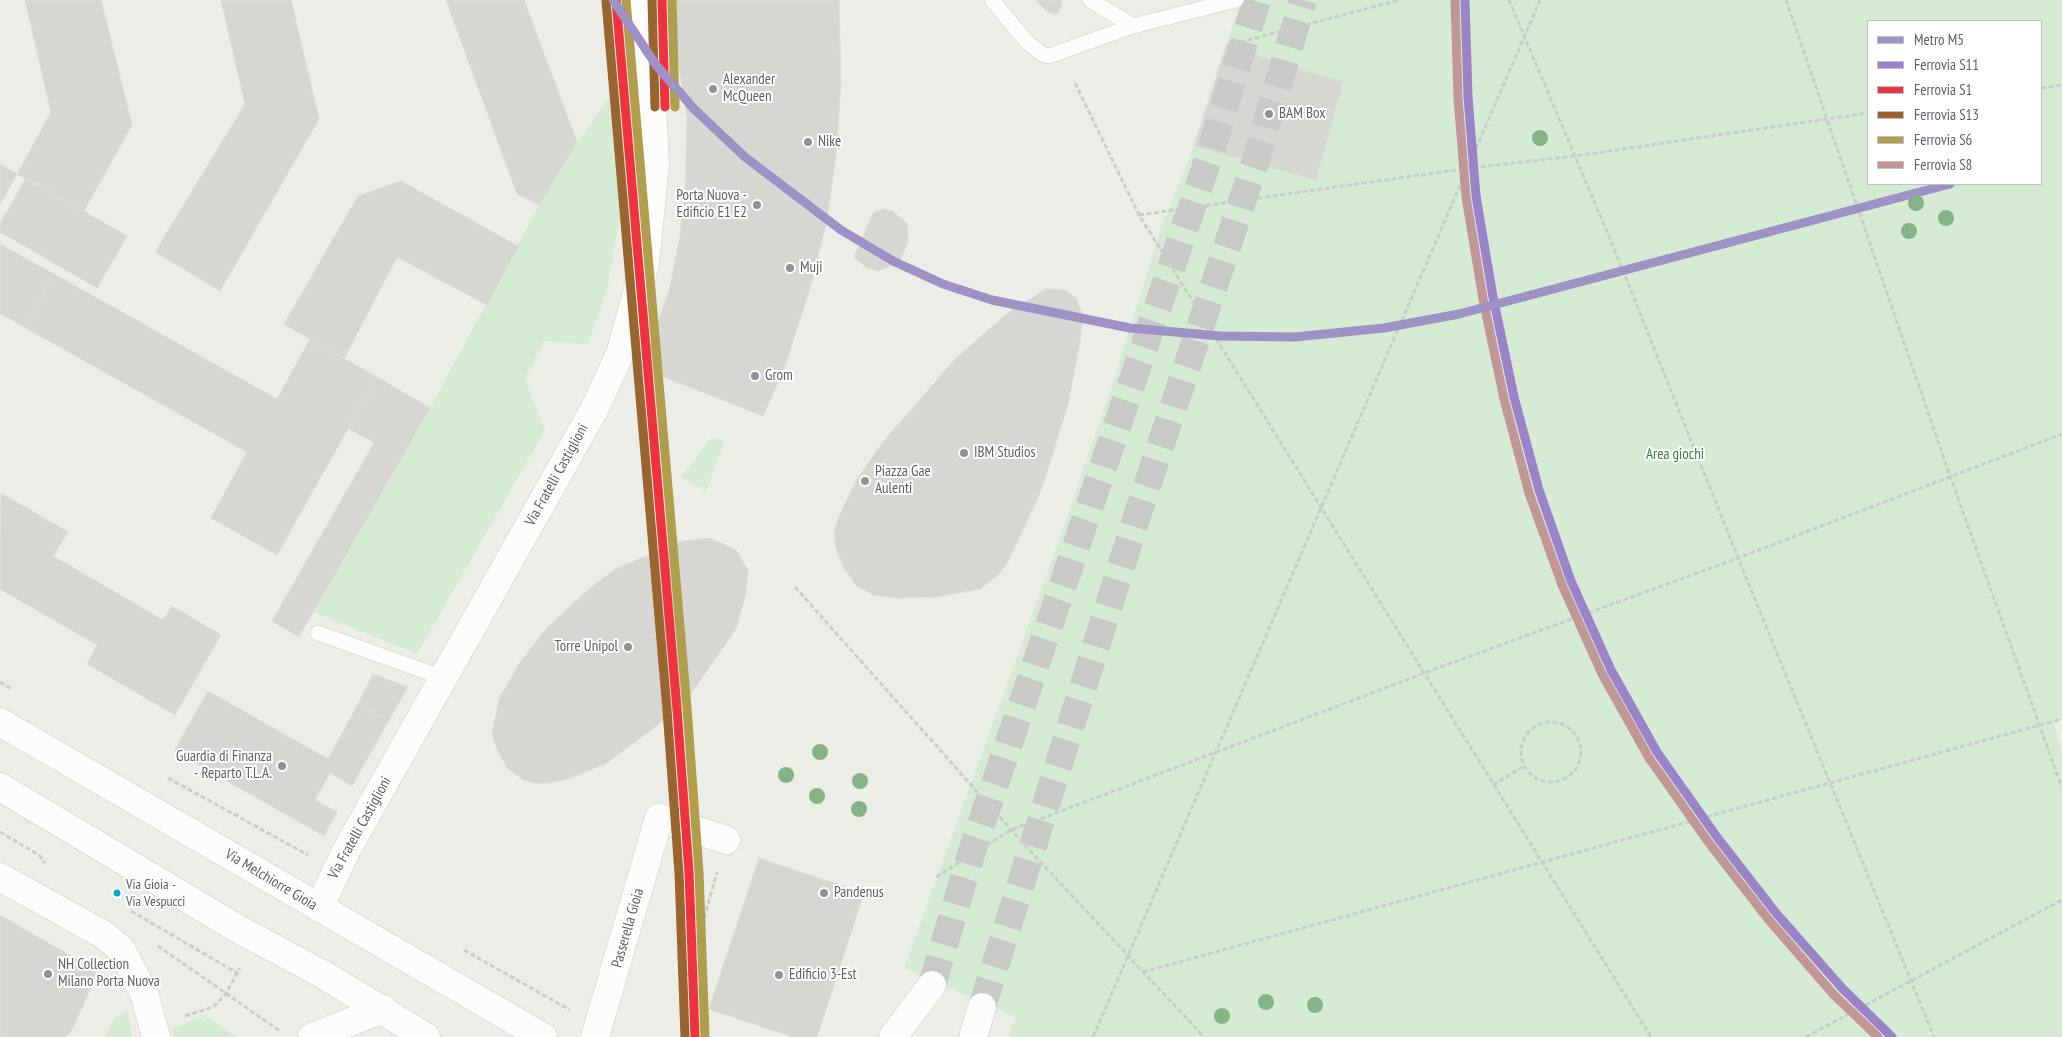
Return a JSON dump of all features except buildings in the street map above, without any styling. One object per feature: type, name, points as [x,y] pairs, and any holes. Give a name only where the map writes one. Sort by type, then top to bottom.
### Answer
[{"type":"street","name":"Via Fratelli Castiglioni","points":[[319,908],[346,851],[594,408],[614,368],[632,318],[648,249],[655,165],[647,39],[638,0]]},
{"type":"street","name":"Via Melchiorre Gioia","points":[[0,722],[176,822],[319,908],[543,1037]]},
{"type":"street","points":[[0,787],[240,930],[383,1010],[426,1037]]},
{"type":"street","name":"Passerella Gioia","points":[[595,1037],[659,818],[726,840]]},
{"type":"street","points":[[0,877],[113,942],[128,959],[144,993],[153,1033]]},
{"type":"street","points":[[894,1037],[932,985],[912,1037]]},
{"type":"street","points":[[973,1037],[982,1006]]},
{"type":"street","points":[[299,1036],[383,1010]]},
{"type":"lane","points":[[992,0],[1026,41],[1042,54],[1049,56],[1133,26],[1236,0]]},
{"type":"lane","points":[[1090,0],[1133,26]]},
{"type":"lane","points":[[318,633],[444,678]]},
{"type":"path","points":[[1226,46],[1399,0]]},
{"type":"path","points":[[1509,0],[1575,156],[1934,1037]]},
{"type":"path","points":[[1093,1037],[1470,168],[1540,0]]},
{"type":"path","points":[[1786,0],[1950,476],[2062,788]]},
{"type":"path","points":[[1075,83],[1139,215],[1651,1037]]},
{"type":"path","points":[[2042,88],[2062,86]]},
{"type":"path","points":[[1139,215],[1470,168],[1575,156],[1867,113]]},
{"type":"path","points":[[936,877],[1011,830],[1738,558],[2062,434]]},
{"type":"path","points":[[794,587],[1011,830],[1204,1037]]},
{"type":"path","points":[[0,682],[17,692]]},
{"type":"path","points":[[1143,972],[2062,719]]},
{"type":"path","points":[[1554,723],[1564,726],[1573,732],[1578,741],[1579,761],[1567,777],[1547,782],[1530,774],[1524,766],[1521,748],[1529,732],[1536,726],[1554,723]]},
{"type":"path","points":[[1493,785],[1524,766]]},
{"type":"path","points":[[161,774],[287,845]]},
{"type":"path","points":[[688,976],[726,840]]},
{"type":"path","points":[[1806,1037],[2062,900]]},
{"type":"path","points":[[126,909],[237,973]]},
{"type":"path","points":[[463,949],[575,1012]]},
{"type":"path","points":[[166,952],[225,995],[299,1036]]},
{"type":"path","points":[[153,1033],[213,1007],[225,995]]},
{"type":"green space","name":"Area giochi","points":[[1241,0],[2062,0],[2062,719],[2053,722],[2062,749],[2062,1037],[1008,1037],[1016,1017],[904,968],[1053,557],[1113,383],[1161,227],[1194,146],[1316,179],[1343,82],[1226,46]]},
{"type":"green space","points":[[619,84],[623,153],[620,217],[607,290],[588,345],[544,341],[525,379],[545,430],[417,654],[313,612],[430,408],[539,205],[577,142]]},
{"type":"green space","points":[[712,437],[725,441],[706,491],[681,477]]},
{"type":"green space","points":[[128,1011],[132,1037],[105,1037],[114,1018]]},
{"type":"green space","points":[[205,1016],[237,1037],[174,1037],[171,1029]]},
{"type":"tunnel","points":[[932,985],[972,851],[1211,151],[1257,0]]},
{"type":"tunnel","points":[[982,1007],[1139,510],[1255,163],[1303,0]]},
{"type":"metro line","name":"M5","points":[[613,0],[656,65],[694,109],[745,157],[841,230],[893,261],[943,284],[992,300],[1130,328],[1220,336],[1295,337],[1384,328],[1459,314],[1946,185]]},
{"type":"rail line","name":"S1","points":[[616,0],[677,709],[689,872],[695,1037]]},
{"type":"rail line","name":"S6","points":[[626,0],[687,708],[699,872],[705,1037]]},
{"type":"rail line","name":"S13","points":[[652,0],[655,107]]},
{"type":"rail line","name":"S1","points":[[662,0],[665,107]]},
{"type":"rail line","name":"S6","points":[[672,0],[675,107]]},
{"type":"rail line","name":"S8","points":[[1455,0],[1458,98],[1466,197],[1483,299],[1504,399],[1529,493],[1562,585],[1602,674],[1649,758],[1709,843],[1768,919],[1834,995],[1878,1037]]},
{"type":"rail line","name":"S11","points":[[1465,0],[1468,97],[1476,196],[1493,297],[1514,397],[1539,490],[1571,581],[1611,670],[1657,752],[1717,837],[1776,913],[1842,988],[1892,1037]]},
{"type":"rail line","name":"S13","points":[[606,1],[667,710],[679,873],[685,1037]]},
{"type":"place","name":"Alexander McQueen","points":[[713,89]]},
{"type":"place","name":"BAM Box","points":[[1269,114]]},
{"type":"place","name":"Nike","points":[[808,142]]},
{"type":"place","name":"Porta Nuova - Edificio E1 E2","points":[[757,205]]},
{"type":"place","name":"Muji","points":[[790,268]]},
{"type":"place","name":"Grom","points":[[755,376]]},
{"type":"place","name":"IBM Studios","points":[[964,453]]},
{"type":"place","name":"Piazza Gae Aulenti","points":[[865,481]]},
{"type":"place","name":"Torre Unipol","points":[[628,647]]},
{"type":"place","name":"Guardia di Finanza - Reparto T.L.A.","points":[[282,766]]},
{"type":"place","name":"Via Gioia - Via Vespucci","points":[[117,893]]},
{"type":"place","name":"Pandenus","points":[[824,893]]},
{"type":"place","name":"NH Collection Milano Porta Nuova","points":[[48,974]]},
{"type":"place","name":"Edificio 3-Est","points":[[779,975]]}]
